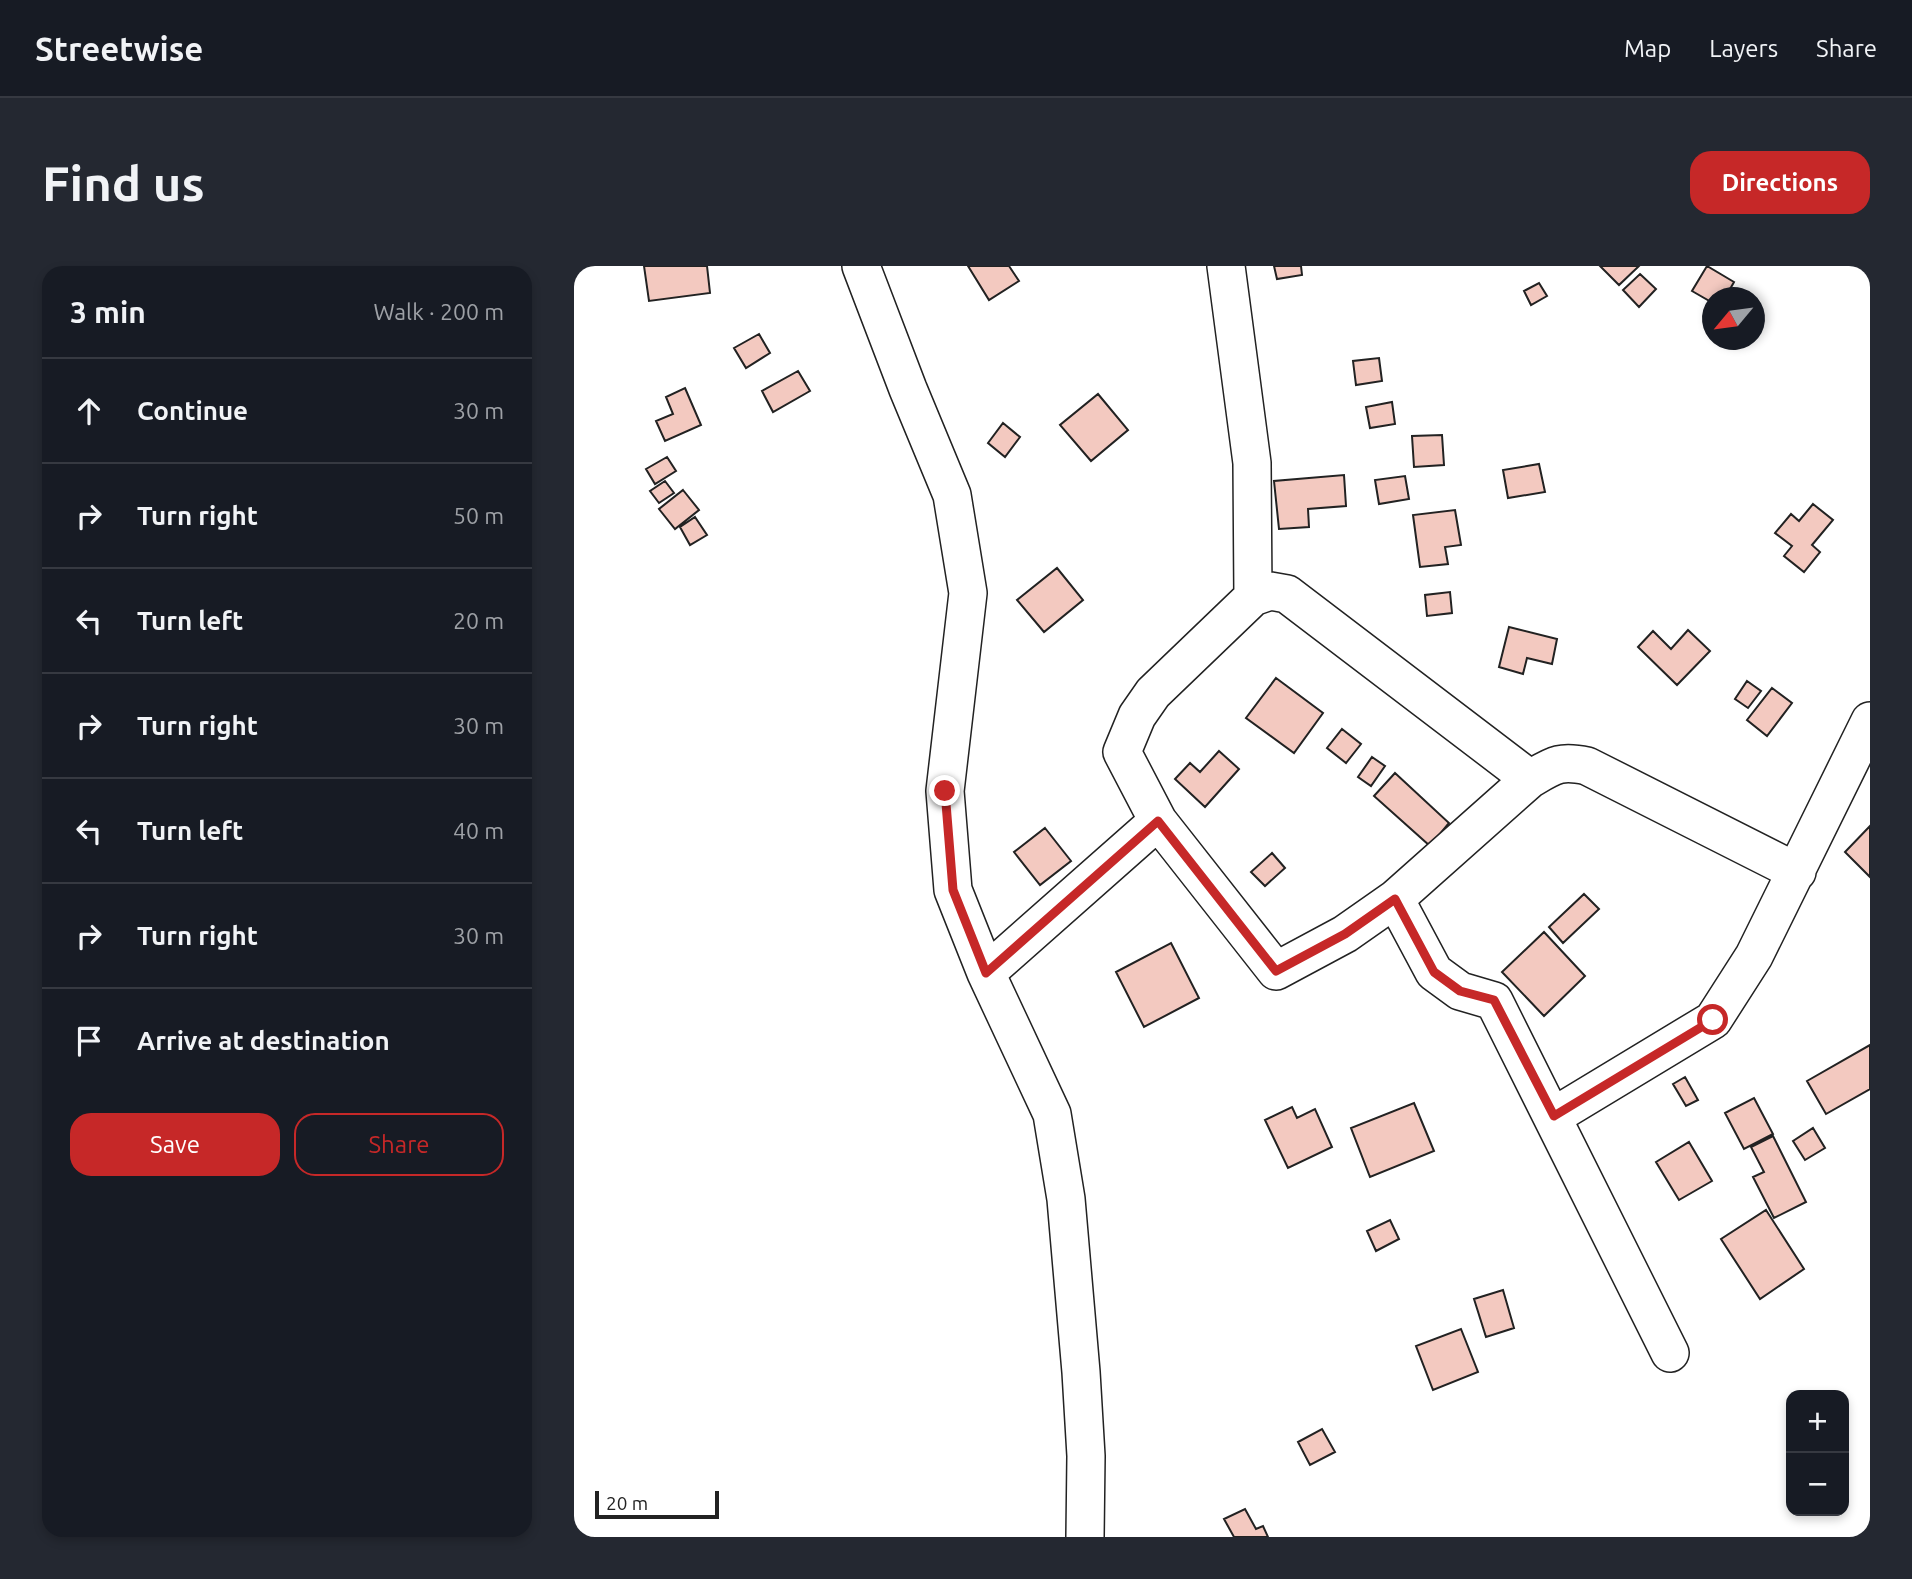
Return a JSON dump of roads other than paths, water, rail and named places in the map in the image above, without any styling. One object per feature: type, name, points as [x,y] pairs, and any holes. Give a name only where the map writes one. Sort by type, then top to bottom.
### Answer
[{"type":"street","points":[[861,266],[952,495],[968,593],[945,791],[953,890],[986,973],[1052,1114],[1066,1199],[1081,1372],[1086,1456],[1085,1537]]},
{"type":"street","points":[[1226,266],[1252,463],[1253,597]]},
{"type":"street","points":[[1530,779],[1287,594],[1270,591],[1253,597],[1153,693],[1137,716],[1122,752],[1158,821],[1276,971],[1345,934],[1395,899],[1530,779],[1568,762],[1587,766],[1797,872]]},
{"type":"street","points":[[1554,1116],[1713,1020],[1754,956],[1870,721]]},
{"type":"street","points":[[986,973],[1158,821]]},
{"type":"street","points":[[1395,899],[1434,972],[1460,991],[1494,1000],[1670,1353]]}]
